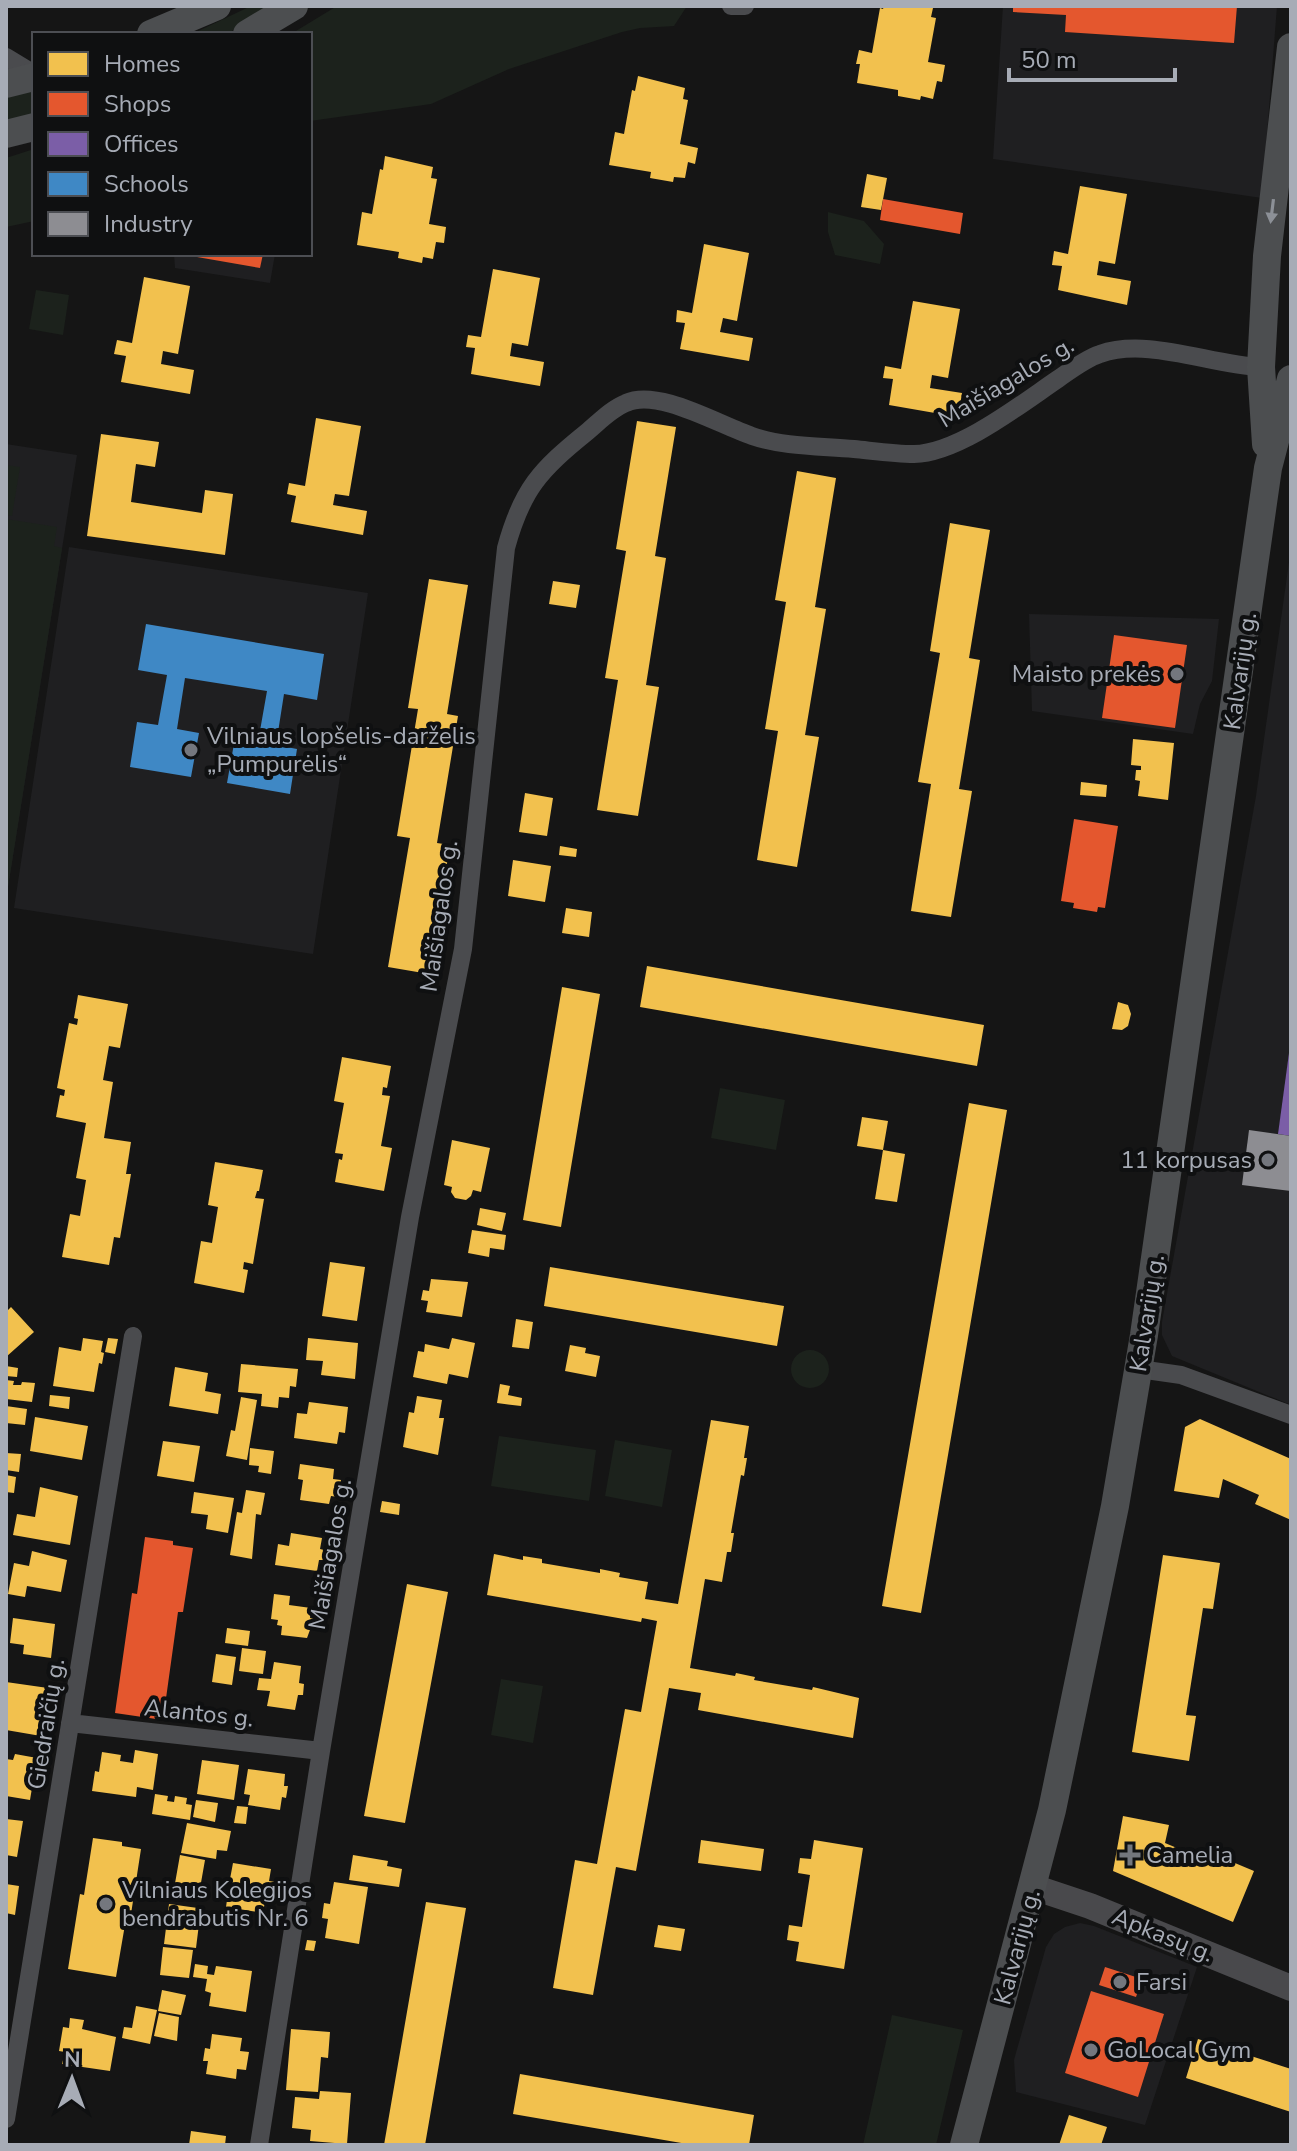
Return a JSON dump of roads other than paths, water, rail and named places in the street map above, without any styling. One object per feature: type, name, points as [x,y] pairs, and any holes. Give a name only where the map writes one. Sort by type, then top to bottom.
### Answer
[{"type":"main road","points":[[156,32],[217,6]]},
{"type":"main road","points":[[250,32],[294,6]]},
{"type":"main road","name":"Kalvarijų g.","points":[[1268,468],[1261,367],[1267,256],[1291,47]]},
{"type":"main road","points":[[6,84],[32,76]]},
{"type":"main road","points":[[6,134],[32,128]]},
{"type":"main road","name":"Kalvarijų g.","points":[[964,2145],[1052,1810],[1089,1637],[1139,1369],[1268,468],[1291,379]]},
{"type":"main road","name":"Apkasų g.","points":[[1033,1887],[1090,1906],[1291,1988]]},
{"type":"street","points":[[731,6],[745,6]]},
{"type":"street","points":[[6,57],[32,74]]},
{"type":"street","name":"Maišiagalos g.","points":[[259,2145],[410,1217],[463,949],[506,548],[522,500],[534,480],[555,457],[607,415],[625,403],[642,398],[661,401],[777,443],[914,454],[945,448],[996,421],[1080,364],[1118,349],[1138,347],[1223,364],[1261,367]]},
{"type":"street","name":"Giedraičių g.","points":[[6,2119],[133,1336]]},
{"type":"street","points":[[1139,1369],[1181,1375],[1291,1415]]},
{"type":"street","name":"Alantos g.","points":[[70,1723],[321,1751]]},
{"type":"place","name":"Maisto prekės","points":[[1177,674]]},
{"type":"place","name":"Vilniaus lopšelis-darželis „Pumpurėlis“","points":[[191,750]]},
{"type":"place","name":"11 korpusas","points":[[1268,1160]]},
{"type":"place","name":"Camelia","points":[[1130,1855]]},
{"type":"place","name":"Vilniaus Kolegijos bendrabutis Nr. 6","points":[[106,1904]]},
{"type":"place","name":"Farsi","points":[[1120,1982]]},
{"type":"place","name":"GoLocal Gym","points":[[1091,2050]]}]
